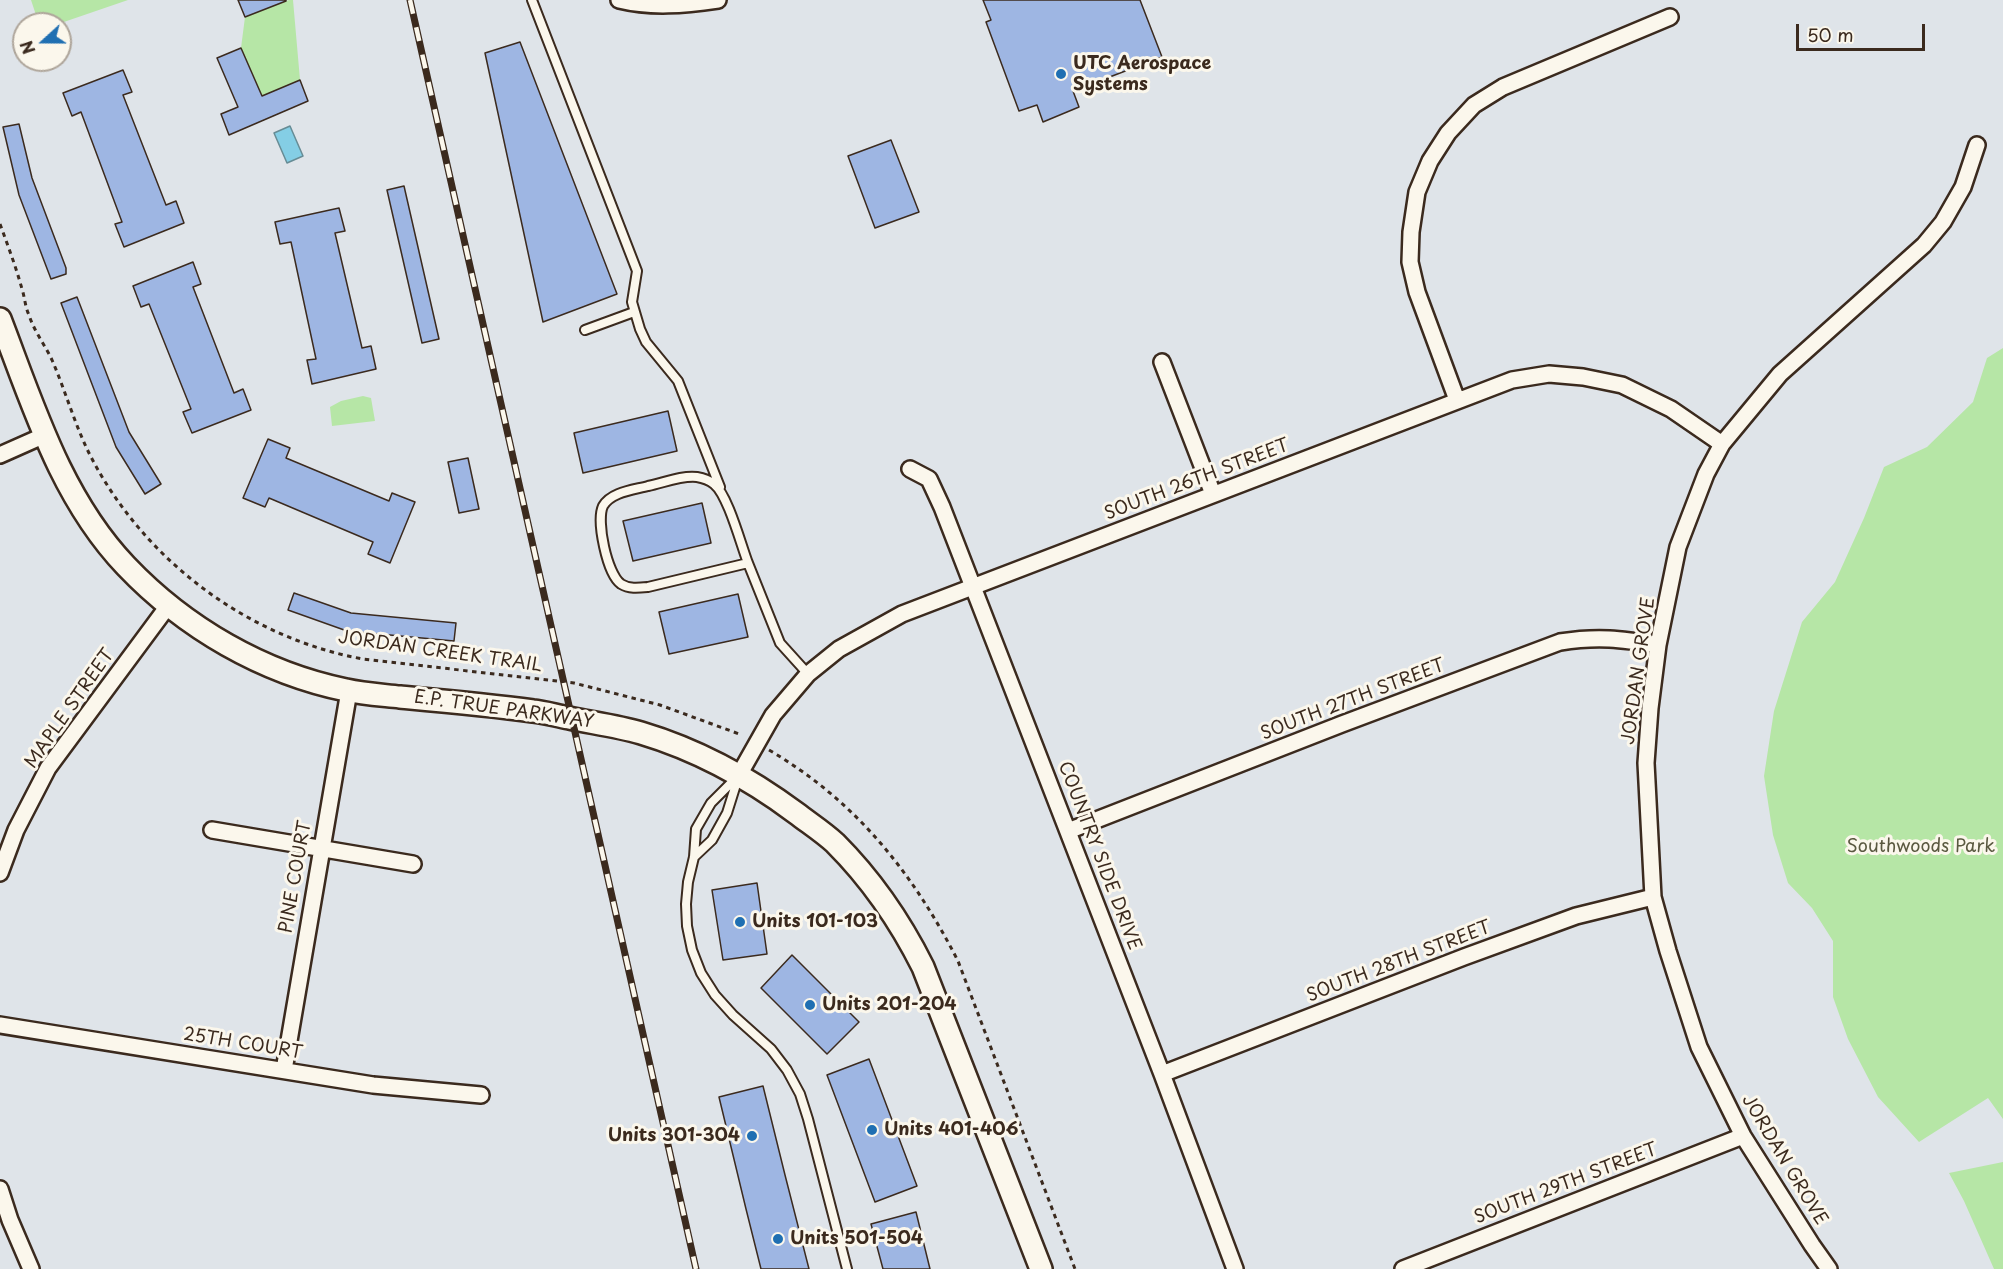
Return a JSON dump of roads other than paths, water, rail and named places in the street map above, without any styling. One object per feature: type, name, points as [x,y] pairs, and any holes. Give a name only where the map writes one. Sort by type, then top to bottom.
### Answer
[{"type":"main road","name":"E.P. TRUE PARKWAY","points":[[0,319],[45,435],[76,499],[98,532],[125,564],[168,606],[220,641],[262,663],[306,681],[349,691],[536,711],[612,725],[678,745],[711,759],[766,791],[832,840],[872,885],[902,929],[923,967],[1041,1269]]},
{"type":"street","points":[[619,0],[654,6],[717,0]]},
{"type":"street","points":[[1457,400],[1417,292],[1410,262],[1411,232],[1418,192],[1430,161],[1448,133],[1474,105],[1503,87],[1670,16]]},
{"type":"street","name":"JORDAN GROVE","points":[[1830,1269],[1812,1245],[1743,1136],[1699,1047],[1653,897],[1646,764],[1658,645],[1678,547],[1706,474],[1722,444],[1780,374],[1924,245],[1943,222],[1963,187],[1977,145]]},
{"type":"street","points":[[1162,362],[1213,494]]},
{"type":"street","name":"SOUTH 26TH STREET","points":[[739,775],[773,715],[808,674],[839,649],[902,614],[1512,380],[1549,374],[1583,377],[1622,385],[1671,409],[1722,444]]},
{"type":"street","points":[[0,455],[45,435]]},
{"type":"street","name":"COUNTRY SIDE DRIVE","points":[[910,469],[929,479],[942,507],[1162,1074],[1235,1269]]},
{"type":"street","name":"MAPLE STREET","points":[[0,873],[16,830],[48,768],[168,606]]},
{"type":"street","name":"SOUTH 27TH STREET","points":[[1068,831],[1560,642],[1587,638],[1612,638],[1658,645]]},
{"type":"street","name":"PINE COURT","points":[[284,1070],[320,848],[349,691]]},
{"type":"street","points":[[212,830],[413,864]]},
{"type":"street","name":"SOUTH 28TH STREET","points":[[1162,1074],[1576,916],[1653,897]]},
{"type":"street","name":"25TH COURT","points":[[0,1025],[373,1085],[481,1095]]},
{"type":"street","name":"SOUTH 29TH STREET","points":[[1403,1269],[1743,1136]]},
{"type":"street","points":[[0,1190],[31,1269]]},
{"type":"lane","points":[[532,0],[637,271],[632,302],[640,329],[646,342],[678,381],[780,643],[808,674]]},
{"type":"lane","points":[[585,330],[634,312]]},
{"type":"lane","points":[[724,497],[715,484],[695,476],[611,497],[604,504],[601,513],[601,527],[613,574],[621,584],[634,588],[748,563]]},
{"type":"lane","points":[[694,857],[712,840],[727,813],[739,775]]},
{"type":"lane","points":[[739,775],[711,803],[696,829],[686,904],[687,926],[692,950],[701,973],[715,995],[733,1015],[771,1049],[787,1070],[800,1094],[847,1269]]},
{"type":"water","points":[[290,126],[303,156],[287,163],[274,133]]},
{"type":"railway","points":[[410,0],[696,1269]]},
{"type":"place","name":"UTC Aerospace Systems","points":[[1061,74]]},
{"type":"place","name":"Units 101-103","points":[[740,922]]},
{"type":"place","name":"Units 201-204","points":[[810,1005]]},
{"type":"place","name":"Units 401-406","points":[[872,1130]]},
{"type":"place","name":"Units 301-304","points":[[752,1136]]},
{"type":"place","name":"Units 501-504","points":[[778,1239]]},
{"type":"park label","name":"Southwoods Park","points":[[1921,847]]}]
